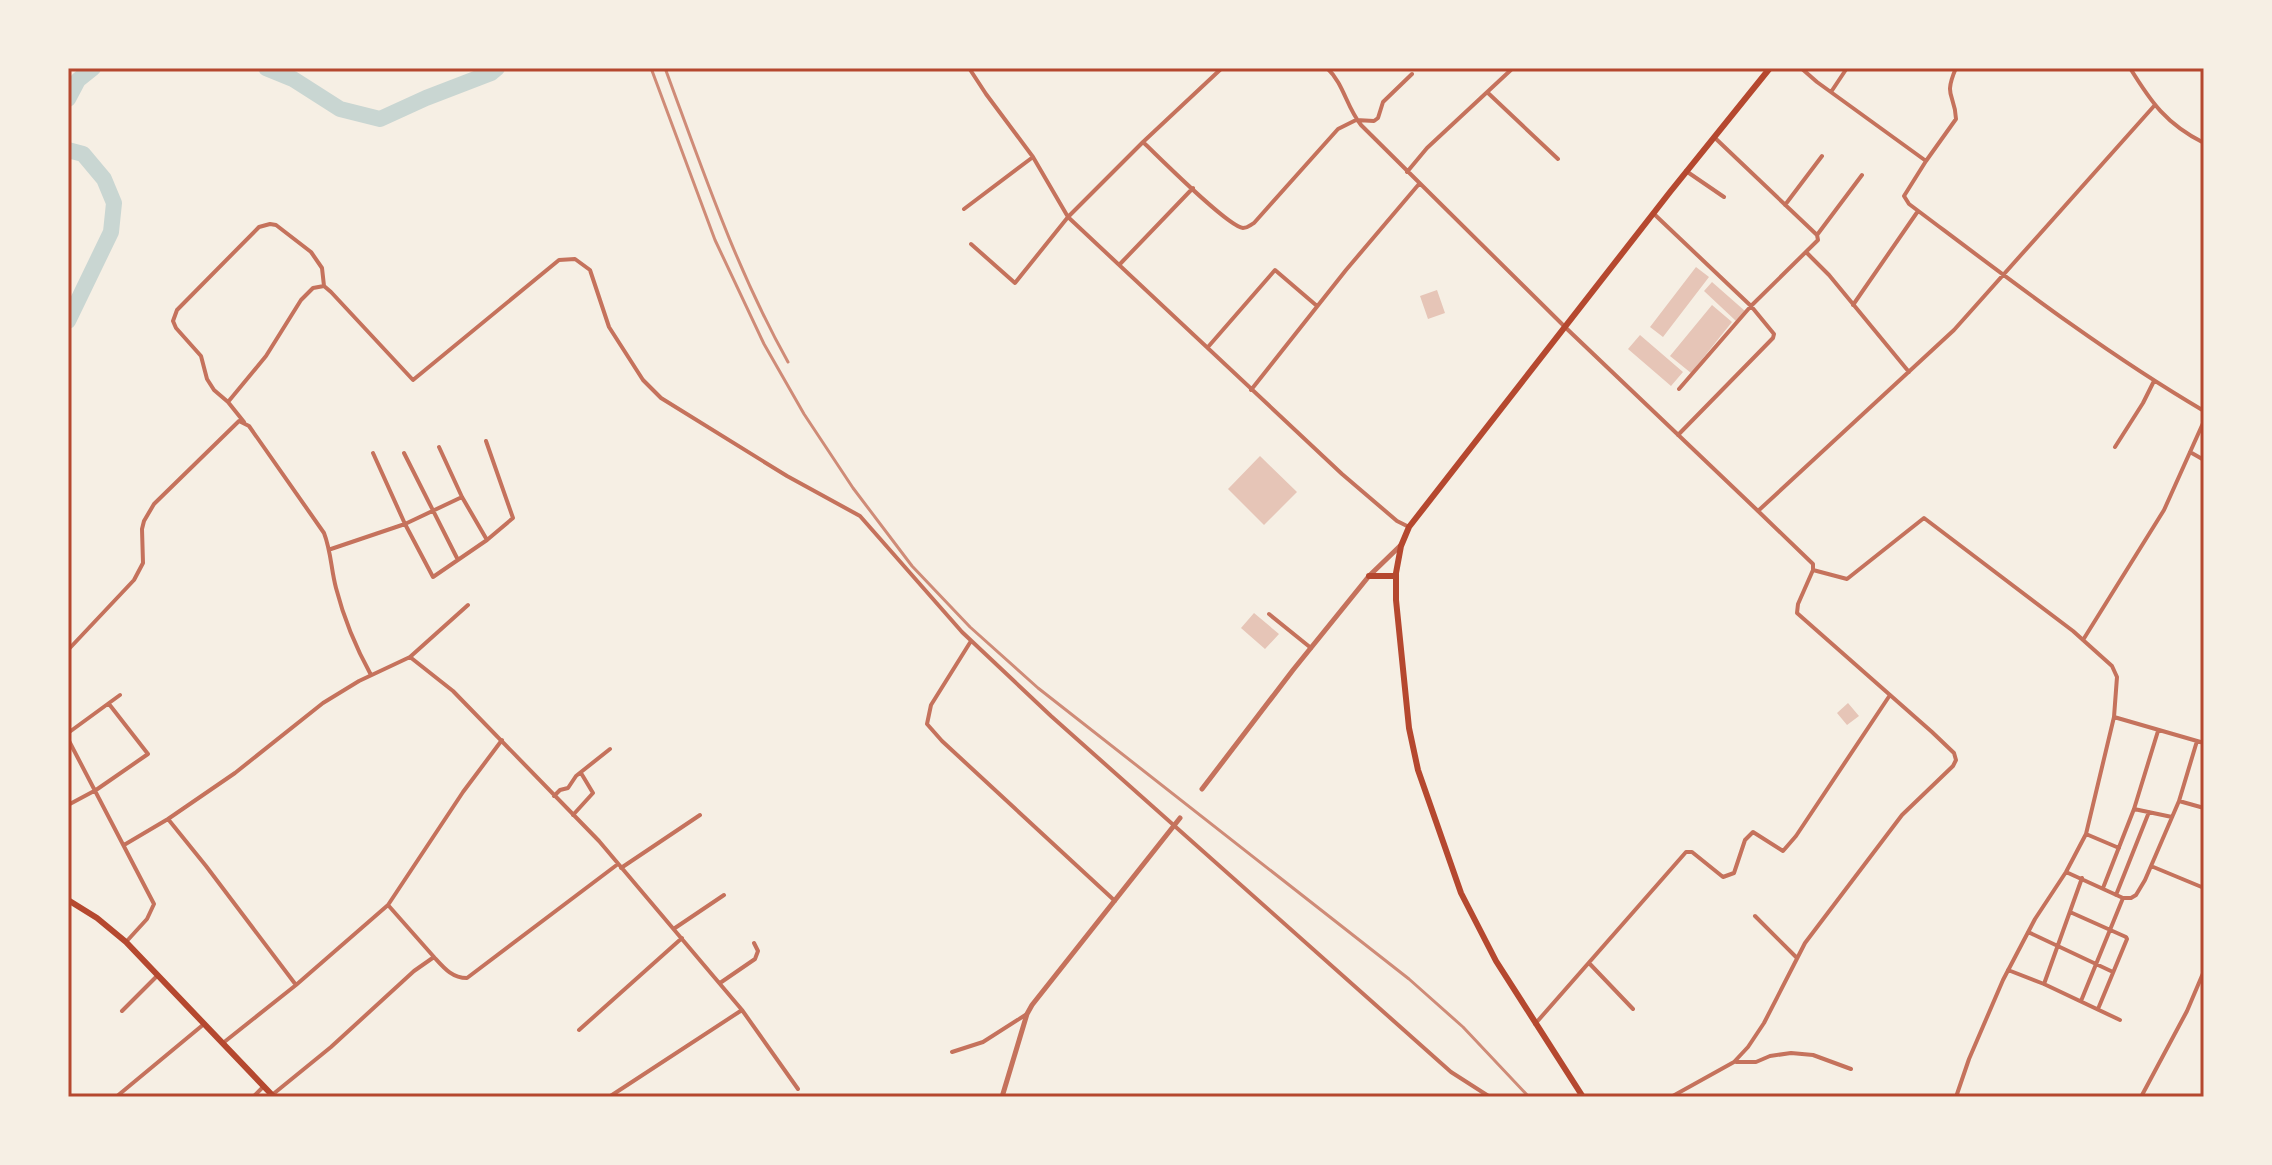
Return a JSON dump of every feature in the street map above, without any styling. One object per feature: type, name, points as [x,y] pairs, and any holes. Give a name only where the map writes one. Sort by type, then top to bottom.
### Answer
[{"type":"main road","points":[[1583,1097],[1496,961],[1461,893],[1418,770],[1409,728],[1396,600],[1401,546],[1409,527],[1533,366],[1770,68]]},
{"type":"main road","points":[[1369,576],[1396,576]]},
{"type":"main road","points":[[68,900],[97,918],[126,942],[273,1096]]},
{"type":"street","points":[[969,68],[1033,157],[1068,217],[1342,474],[1397,521],[1409,527]]},
{"type":"street","points":[[971,244],[1015,283],[1068,217],[1222,68]]},
{"type":"street","points":[[1327,68],[1339,82],[1356,120],[1566,328],[1813,564],[1797,613],[1954,753],[1955,763],[1905,811],[1805,943],[1757,1034],[1734,1062],[1671,1097]]},
{"type":"street","points":[[1407,172],[1427,148],[1513,68]]},
{"type":"street","points":[[1801,68],[1926,161]]},
{"type":"street","points":[[1831,92],[1847,68]]},
{"type":"street","points":[[1956,68],[1949,88],[1956,119],[1904,196],[1909,204],[2082,333],[2204,411]]},
{"type":"street","points":[[2130,68],[2154,106],[2204,143]]},
{"type":"street","points":[[1143,142],[1235,225],[1248,227],[1338,129],[1356,120],[1374,121],[1383,102],[1412,74]]},
{"type":"street","points":[[1487,92],[1558,159]]},
{"type":"street","points":[[1758,511],[1954,330],[2154,106]]},
{"type":"street","points":[[1714,137],[1817,235]]},
{"type":"street","points":[[1785,205],[1822,156]]},
{"type":"street","points":[[964,209],[1033,157]]},
{"type":"street","points":[[1686,171],[1724,197]]},
{"type":"street","points":[[1679,389],[1751,306],[1807,253],[1862,175]]},
{"type":"street","points":[[1251,390],[1419,184]]},
{"type":"street","points":[[1120,264],[1193,188]]},
{"type":"street","points":[[1853,305],[1918,211]]},
{"type":"street","points":[[1653,213],[1774,331],[1773,338],[1678,435]]},
{"type":"street","points":[[371,675],[347,628],[324,533],[249,426],[214,390],[207,379],[201,356],[173,321],[177,310],[242,243],[259,227],[270,224],[290,234],[311,252],[322,268],[324,286],[413,380],[559,260],[575,259],[590,270],[609,327],[643,380],[661,398],[787,476],[860,516],[971,641],[1173,827],[1451,1072],[1490,1097]]},
{"type":"street","points":[[1807,253],[1829,275],[1909,373]]},
{"type":"street","points":[[1208,347],[1275,270],[1317,306]]},
{"type":"street","points":[[228,402],[266,356],[301,300],[313,288],[324,286]]},
{"type":"street","points":[[2115,447],[2154,381]]},
{"type":"street","points":[[2083,640],[2164,510],[2204,421]]},
{"type":"street","points":[[68,650],[134,580],[143,563],[144,521],[154,504],[235,422],[244,422]]},
{"type":"street","points":[[373,453],[433,577],[510,522],[513,513],[486,441]]},
{"type":"street","points":[[439,447],[462,497],[487,540]]},
{"type":"street","points":[[2190,452],[2204,460]]},
{"type":"street","points":[[404,453],[458,560]]},
{"type":"street","points":[[330,549],[405,524],[462,497]]},
{"type":"street","points":[[1813,570],[1847,579],[1924,518],[2083,640],[2115,671],[2117,690],[2114,717],[2086,834],[2008,970],[1989,1010],[1956,1097]]},
{"type":"street","points":[[1202,789],[1369,576],[1401,546]]},
{"type":"street","points":[[124,845],[235,773],[323,703],[410,657],[468,605]]},
{"type":"street","points":[[1269,614],[1311,648]]},
{"type":"street","points":[[971,641],[931,705],[927,724],[1115,902]]},
{"type":"street","points":[[410,657],[453,691],[599,841],[742,1010],[798,1089]]},
{"type":"street","points":[[120,695],[69,740],[154,904],[147,919],[126,942]]},
{"type":"street","points":[[1535,1024],[1686,852],[1692,852],[1723,877],[1734,873],[1745,840],[1753,832],[1783,851],[1890,695]]},
{"type":"street","points":[[68,805],[96,790],[148,754],[109,704]]},
{"type":"street","points":[[2114,717],[2204,743]]},
{"type":"street","points":[[2103,888],[2134,809],[2158,731]]},
{"type":"street","points":[[223,1043],[388,905],[463,792],[502,740]]},
{"type":"street","points":[[2066,872],[2123,898],[2136,895],[2179,801],[2197,741]]},
{"type":"street","points":[[554,796],[570,786],[575,777],[610,749]]},
{"type":"street","points":[[573,815],[593,793],[581,772]]},
{"type":"street","points":[[2179,801],[2204,808]]},
{"type":"street","points":[[2134,809],[2172,817]]},
{"type":"street","points":[[2116,895],[2149,812]]},
{"type":"street","points":[[388,905],[448,972],[467,978],[619,866],[700,815]]},
{"type":"street","points":[[1002,1097],[1027,1014],[1038,996],[1180,818]]},
{"type":"street","points":[[168,819],[296,985]]},
{"type":"street","points":[[2086,834],[2119,848]]},
{"type":"street","points":[[2151,866],[2204,888]]},
{"type":"street","points":[[2044,984],[2082,878]]},
{"type":"street","points":[[675,928],[724,895]]},
{"type":"street","points":[[2081,1001],[2123,898]]},
{"type":"street","points":[[2070,912],[2127,939],[2098,1009]]},
{"type":"street","points":[[1755,916],[1797,958]]},
{"type":"street","points":[[2028,932],[2113,972]]},
{"type":"street","points":[[579,1030],[682,938]]},
{"type":"street","points":[[720,983],[755,959],[758,951],[754,943]]},
{"type":"street","points":[[273,1096],[414,971],[434,957]]},
{"type":"street","points":[[1589,963],[1633,1009]]},
{"type":"street","points":[[2008,970],[2120,1020]]},
{"type":"street","points":[[2141,1097],[2187,1011],[2204,971]]},
{"type":"street","points":[[122,1011],[158,975]]},
{"type":"street","points":[[609,1097],[742,1010]]},
{"type":"street","points":[[952,1052],[983,1042],[1027,1014]]},
{"type":"street","points":[[116,1097],[205,1023]]},
{"type":"street","points":[[1734,1062],[1756,1062],[1791,1053],[1813,1055],[1851,1069]]},
{"type":"street","points":[[253,1097],[264,1086]]},
{"type":"building","points":[[1696,267],[1709,277],[1663,337],[1650,327]]},
{"type":"building","points":[[1712,282],[1745,311],[1736,321],[1704,291]]},
{"type":"building","points":[[1437,290],[1445,313],[1428,319],[1420,296]]},
{"type":"building","points":[[1712,305],[1732,322],[1691,373],[1670,356]]},
{"type":"building","points":[[1640,335],[1683,372],[1671,386],[1628,349]]},
{"type":"building","points":[[1260,456],[1297,492],[1264,525],[1228,489]]},
{"type":"building","points":[[1254,613],[1279,634],[1265,649],[1241,628]]},
{"type":"building","points":[[1848,703],[1859,716],[1847,725],[1837,713]]},
{"type":"waterway","points":[[68,99],[78,80],[93,68]]},
{"type":"waterway","points":[[266,68],[293,79],[340,109],[380,119],[497,68]]},
{"type":"waterway","points":[[68,150],[83,154],[104,179],[114,203],[111,232],[68,321]]},
{"type":"railway","points":[[651,68],[715,240],[764,344],[804,414],[853,488],[912,566],[970,627],[1038,688],[1409,979],[1463,1027],[1529,1097]]},
{"type":"railway","points":[[665,68],[736,254],[788,362]]}]
